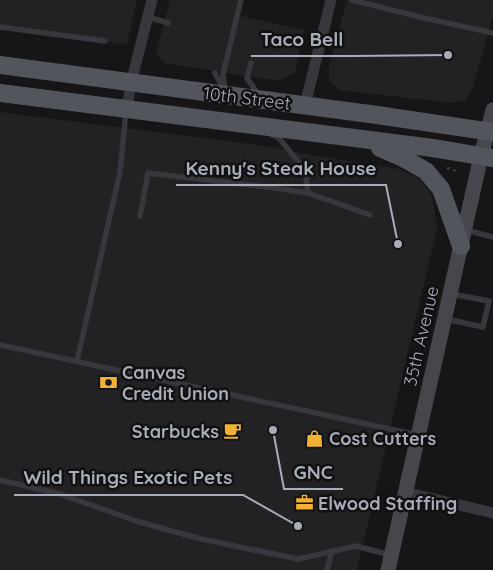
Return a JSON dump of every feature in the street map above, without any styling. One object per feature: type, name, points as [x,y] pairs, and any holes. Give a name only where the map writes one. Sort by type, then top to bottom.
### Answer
[{"type":"main road","name":"10th Street","points":[[0,65],[262,99],[490,132]]},
{"type":"main road","name":"10th Street","points":[[0,93],[354,138],[487,157]]},
{"type":"main road","name":"35th Avenue","points":[[389,563],[462,238],[487,157],[493,110]]},
{"type":"main road","points":[[354,138],[401,156],[426,171],[441,189],[462,238]]},
{"type":"street","points":[[127,109],[131,83],[152,0]]},
{"type":"street","points":[[305,105],[331,0]]},
{"type":"street","points":[[404,492],[493,513]]},
{"type":"lane","points":[[226,95],[223,74],[241,0]]},
{"type":"lane","points":[[352,0],[493,33]]},
{"type":"lane","points":[[148,17],[168,23]]},
{"type":"lane","points":[[0,27],[105,41]]},
{"type":"lane","points":[[251,63],[247,78],[262,99]]},
{"type":"lane","points":[[215,73],[226,95]]},
{"type":"lane","points":[[77,361],[120,172],[127,109]]},
{"type":"lane","points":[[256,126],[279,138],[305,170],[308,193]]},
{"type":"lane","points":[[140,216],[148,173],[308,193],[370,215]]},
{"type":"lane","points":[[462,238],[493,237]]},
{"type":"lane","points":[[444,319],[482,327],[491,302],[450,294]]},
{"type":"lane","points":[[0,345],[418,435]]},
{"type":"lane","points":[[0,480],[60,494],[136,521],[201,539],[298,559],[356,546],[389,563]]},
{"type":"lane","points":[[327,570],[332,551]]},
{"type":"path","points":[[447,168],[457,171]]},
{"type":"shaded area","points":[[0,0],[137,0],[127,45],[0,28]]},
{"type":"shaded area","points":[[170,0],[241,0],[237,15],[304,30],[295,73],[279,81],[164,63],[156,54]]},
{"type":"shaded area","points":[[347,0],[493,0],[493,16],[473,87],[465,101],[451,103],[339,90],[329,80],[329,65]]},
{"type":"shaded area","points":[[0,112],[274,147],[299,153],[399,169],[420,179],[432,196],[437,228],[357,570],[0,570]]},
{"type":"place","name":"Taco Bell","points":[[448,55]]},
{"type":"place","name":"Kenny's Steak House","points":[[398,244]]},
{"type":"place","name":"Canvas Credit Union","points":[[108,382]]},
{"type":"place","name":"GNC","points":[[273,430]]},
{"type":"place","name":"Starbucks","points":[[233,431]]},
{"type":"place","name":"Cost Cutters","points":[[315,438]]},
{"type":"place","name":"Elwood Staffing","points":[[304,503]]},
{"type":"place","name":"Wild Things Exotic Pets","points":[[298,526]]}]
